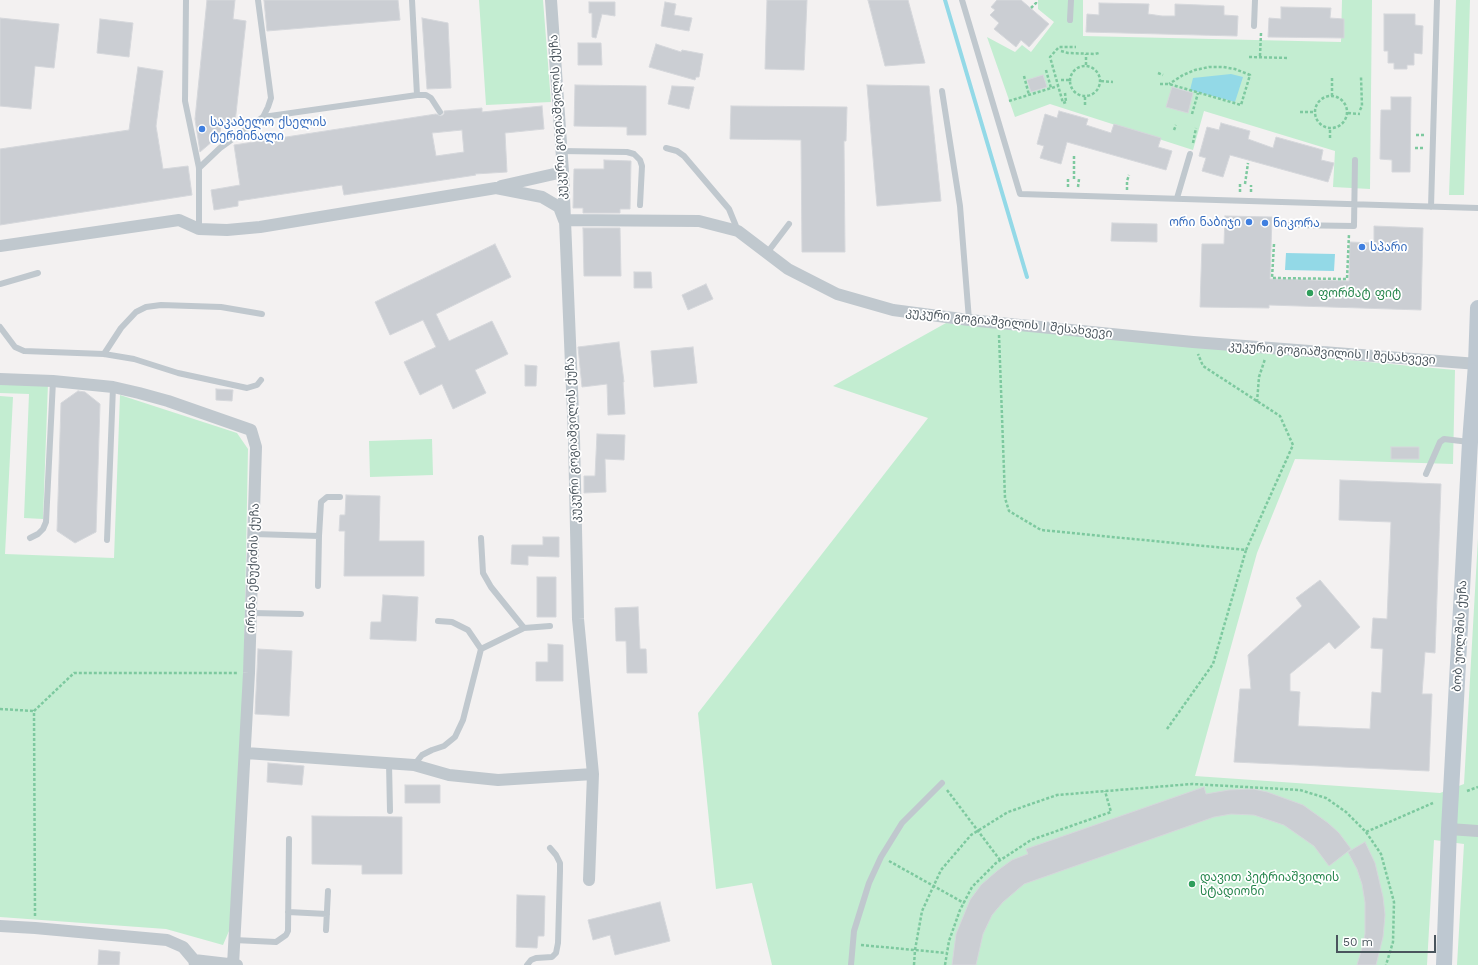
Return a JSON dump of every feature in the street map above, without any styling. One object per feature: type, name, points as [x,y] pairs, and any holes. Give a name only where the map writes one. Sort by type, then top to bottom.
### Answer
[{"type":"street","name":"კუკური გოგიაშვილის ქუჩა","points":[[551,0],[563,172],[574,438],[578,620],[593,774],[590,880]]},
{"type":"street","points":[[0,246],[179,220],[199,229],[227,230],[260,227],[496,188],[563,172]]},
{"type":"street","points":[[496,188],[542,197],[559,207],[564,220]]},
{"type":"street","name":"კუკური გოგიაშვილის I შესახვევი","points":[[564,220],[699,221],[738,231],[788,269],[837,294],[893,310],[969,320],[1193,342],[1477,364]]},
{"type":"street","name":"ბობ უოლშის ქუჩა","points":[[1444,965],[1449,829],[1470,442],[1477,364],[1478,308]]},
{"type":"street","name":"ირინა ენუქიძის ქუჩა","points":[[0,379],[53,381],[113,387],[168,401],[251,430],[256,447],[254,534],[246,752],[233,965]]},
{"type":"street","points":[[246,752],[414,765],[449,775],[498,780],[593,774]]},
{"type":"street","points":[[1449,829],[1478,831]]},
{"type":"street","points":[[0,926],[167,940],[183,947],[195,963],[237,965]]},
{"type":"lane","points":[[186,0],[185,101],[199,168],[199,229]]},
{"type":"lane","points":[[199,168],[220,148],[263,117],[268,107],[270,98],[258,0]]},
{"type":"lane","points":[[412,0],[417,95]]},
{"type":"lane","points":[[962,0],[1020,194],[1478,208]]},
{"type":"lane","points":[[1070,20],[1071,0]]},
{"type":"lane","points":[[1254,26],[1255,0]]},
{"type":"lane","points":[[1431,207],[1437,0]]},
{"type":"lane","points":[[942,91],[960,206],[969,320]]},
{"type":"lane","points":[[263,117],[417,95],[426,95],[431,98],[440,112]]},
{"type":"lane","points":[[666,148],[677,151],[684,156],[729,209],[738,231]]},
{"type":"lane","points":[[561,151],[627,152],[634,154],[640,160],[642,166],[640,205]]},
{"type":"lane","points":[[1177,198],[1190,154]]},
{"type":"lane","points":[[1287,225],[1354,226],[1355,160]]},
{"type":"lane","points":[[766,253],[789,224]]},
{"type":"lane","points":[[0,284],[38,273]]},
{"type":"lane","points":[[104,354],[121,328],[136,312],[146,307],[161,305],[221,307],[262,314]]},
{"type":"lane","points":[[0,326],[14,347],[24,351],[104,354],[134,359],[178,373],[247,388],[257,385],[261,380]]},
{"type":"lane","points":[[30,538],[38,534],[43,529],[46,522],[53,381]]},
{"type":"lane","points":[[107,540],[113,387]]},
{"type":"lane","points":[[1426,474],[1440,442],[1444,439],[1470,442]]},
{"type":"lane","points":[[318,586],[321,502],[326,496],[340,497]]},
{"type":"lane","points":[[254,534],[319,536]]},
{"type":"lane","points":[[481,538],[483,573],[491,587],[524,628]]},
{"type":"lane","points":[[251,613],[301,614]]},
{"type":"lane","points":[[414,765],[422,755],[444,746],[455,737],[463,720],[481,649],[468,630],[452,622],[438,622]]},
{"type":"lane","points":[[481,649],[524,628],[550,626]]},
{"type":"lane","points":[[389,763],[390,811]]},
{"type":"lane","points":[[851,965],[854,931],[869,883],[881,857],[902,823],[942,783]]},
{"type":"lane","points":[[234,940],[276,942],[286,935],[288,931],[289,839]]},
{"type":"lane","points":[[528,965],[531,960],[536,958],[552,958],[556,953],[558,943],[560,867],[556,855],[550,848]]},
{"type":"lane","points":[[326,930],[328,891]]},
{"type":"lane","points":[[288,912],[327,914]]},
{"type":"path","points":[[1031,8],[1036,3],[1036,0]]},
{"type":"path","points":[[1065,93],[1066,102],[1063,103],[1050,57],[1059,47],[1076,47]]},
{"type":"path","points":[[1061,51],[1086,54],[1099,53]]},
{"type":"path","points":[[1086,54],[1086,66]]},
{"type":"path","points":[[1250,57],[1289,58]]},
{"type":"path","points":[[1082,66],[1086,66],[1095,69],[1098,72],[1101,81],[1096,92],[1085,96],[1072,90],[1070,76],[1075,70],[1082,66]]},
{"type":"path","points":[[1160,84],[1169,84],[1241,105],[1250,75],[1235,69],[1209,67],[1195,70],[1183,75],[1169,84]]},
{"type":"path","points":[[1046,70],[1051,88]]},
{"type":"path","points":[[1158,73],[1163,75]]},
{"type":"path","points":[[1024,76],[1029,95]]},
{"type":"path","points":[[1332,76],[1332,96]]},
{"type":"path","points":[[1348,113],[1360,112],[1364,87],[1361,77]]},
{"type":"path","points":[[1061,80],[1070,80]]},
{"type":"path","points":[[1101,81],[1113,82]]},
{"type":"path","points":[[1009,101],[1058,86]]},
{"type":"path","points":[[1192,114],[1198,93]]},
{"type":"path","points":[[1084,105],[1085,96]]},
{"type":"path","points":[[1332,96],[1337,97],[1345,103],[1348,113],[1344,123],[1336,128],[1330,129],[1319,124],[1315,116],[1315,112],[1318,102],[1332,96]]},
{"type":"path","points":[[1300,112],[1315,112]]},
{"type":"path","points":[[1174,130],[1176,125]]},
{"type":"path","points":[[1193,144],[1196,128]]},
{"type":"path","points":[[1330,129],[1330,138]]},
{"type":"path","points":[[1074,154],[1074,179]]},
{"type":"path","points":[[1245,184],[1248,163]]},
{"type":"path","points":[[1126,197],[1129,174]]},
{"type":"path","points":[[1274,244],[1272,278],[1347,279],[1350,226]]},
{"type":"path","points":[[999,322],[1005,498],[1009,511],[1041,530],[1246,550]]},
{"type":"path","points":[[1167,729],[1213,664],[1246,550],[1293,445],[1280,416],[1203,366],[1193,342]]},
{"type":"path","points":[[1257,402],[1259,377],[1264,361],[1277,348]]},
{"type":"path","points":[[35,928],[34,711],[74,673],[249,673]]},
{"type":"path","points":[[0,709],[34,711]]},
{"type":"path","points":[[942,783],[1000,860]]},
{"type":"path","points":[[914,965],[915,950],[922,912],[941,870],[970,835],[1008,812],[1057,795],[1192,784],[1300,790],[1326,798],[1346,812],[1366,832],[1381,854],[1394,902],[1393,942],[1386,965]]},
{"type":"path","points":[[1466,791],[1478,787]]},
{"type":"path","points":[[945,965],[949,941],[972,887],[1000,860],[1031,840],[1112,812],[1105,791]]},
{"type":"path","points":[[1366,832],[1433,803]]},
{"type":"path","points":[[881,857],[964,903]]},
{"type":"path","points":[[853,944],[947,953]]},
{"type":"green space","points":[[479,0],[543,0],[551,102],[486,105]]},
{"type":"green space","points":[[1038,0],[1083,0],[1083,36],[1341,42],[1342,0],[1372,0],[1370,189],[1333,187],[1335,151],[1204,111],[1193,150],[1050,104],[1015,117],[987,37],[1015,52],[1022,45],[1031,52],[1054,22],[1038,9]]},
{"type":"green space","points":[[1456,0],[1470,0],[1464,195],[1449,195]]},
{"type":"green space","points":[[946,323],[1455,370],[1453,464],[1295,459],[1257,553],[1195,776],[1440,793],[1464,784],[1478,538],[1478,965],[1457,965],[1464,844],[1434,840],[1427,965],[772,965],[752,883],[716,889],[698,713],[928,418],[833,386]]},
{"type":"green space","points":[[0,381],[48,383],[43,519],[24,518],[29,394],[0,393]]},
{"type":"green space","points":[[120,395],[237,433],[248,449],[243,712],[232,924],[223,945],[166,929],[0,917],[0,396],[13,397],[5,554],[114,558]]},
{"type":"green space","points":[[432,439],[433,475],[370,477],[369,441]]},
{"type":"water","points":[[1231,74],[1243,77],[1235,102],[1190,90],[1193,78]]},
{"type":"water","points":[[1286,253],[1335,254],[1334,271],[1285,270]]},
{"type":"building","points":[[207,0],[235,0],[233,19],[246,21],[235,123],[221,122],[220,135],[200,152],[195,119]]},
{"type":"building","points":[[264,0],[398,0],[400,20],[267,31]]},
{"type":"building","points":[[767,0],[807,0],[804,70],[765,69]]},
{"type":"building","points":[[868,0],[908,0],[925,63],[885,66]]},
{"type":"building","points":[[997,0],[1021,0],[1049,24],[1029,47],[1021,40],[1016,47],[994,29],[999,23],[990,15],[995,10],[991,7]]},
{"type":"building","points":[[589,2],[615,2],[615,16],[602,14],[596,38],[592,37],[592,13],[589,13]]},
{"type":"building","points":[[665,2],[676,4],[674,15],[692,18],[689,31],[661,26]]},
{"type":"building","points":[[1099,3],[1149,4],[1148,14],[1162,16],[1175,16],[1175,4],[1224,6],[1224,15],[1238,16],[1237,36],[1086,32],[1087,14],[1099,15]]},
{"type":"building","points":[[1281,7],[1331,8],[1330,18],[1344,19],[1344,38],[1268,37],[1269,18],[1281,19]]},
{"type":"building","points":[[1384,14],[1415,14],[1415,25],[1423,26],[1422,54],[1414,53],[1414,65],[1407,65],[1407,69],[1394,69],[1394,63],[1388,63],[1388,51],[1384,51]]},
{"type":"building","points":[[0,18],[59,24],[54,68],[35,66],[31,109],[0,106]]},
{"type":"building","points":[[422,18],[448,23],[451,88],[427,89]]},
{"type":"building","points":[[100,19],[133,23],[129,57],[97,53]]},
{"type":"building","points":[[578,43],[601,43],[602,65],[578,65]]},
{"type":"building","points":[[656,44],[681,52],[682,50],[703,54],[699,77],[696,77],[695,80],[649,67]]},
{"type":"building","points":[[138,67],[163,71],[156,126],[163,169],[188,166],[192,195],[0,225],[0,149],[129,130]]},
{"type":"building","points":[[1043,75],[1047,87],[1031,92],[1027,80]]},
{"type":"building","points":[[575,85],[646,86],[646,135],[627,135],[627,127],[574,126]]},
{"type":"building","points":[[867,85],[929,86],[941,201],[877,206]]},
{"type":"building","points":[[672,86],[694,87],[689,109],[668,104]]},
{"type":"building","points":[[1172,87],[1193,93],[1188,113],[1166,107]]},
{"type":"building","points":[[1391,97],[1411,97],[1410,172],[1392,172],[1392,160],[1380,159],[1381,110],[1391,110]]},
{"type":"building","points":[[542,106],[544,129],[505,133],[507,172],[475,174],[476,175],[344,195],[342,185],[238,201],[238,206],[214,210],[211,190],[240,185],[234,145],[436,114],[441,116],[444,114],[444,111],[482,108],[482,112]],"holes":[[[462,130],[464,152],[436,156],[432,133]]]},
{"type":"building","points":[[731,106],[847,107],[846,141],[844,141],[845,252],[802,252],[801,140],[730,139]]},
{"type":"building","points":[[1059,111],[1088,119],[1086,125],[1111,133],[1114,124],[1161,138],[1158,147],[1172,151],[1166,170],[1067,142],[1061,164],[1040,158],[1044,146],[1037,144],[1045,114],[1057,118]]},
{"type":"building","points":[[1221,123],[1250,131],[1248,139],[1273,148],[1276,137],[1323,150],[1321,160],[1334,163],[1328,182],[1230,155],[1223,177],[1202,171],[1206,158],[1199,156],[1207,127],[1219,130]]},
{"type":"building","points":[[604,160],[631,161],[630,209],[620,209],[620,213],[583,213],[583,208],[573,208],[574,169],[604,169]]},
{"type":"building","points":[[1225,216],[1272,217],[1270,279],[1349,281],[1350,242],[1374,243],[1374,226],[1423,228],[1421,310],[1269,305],[1269,308],[1200,307],[1202,244],[1224,244]]},
{"type":"building","points":[[1112,223],[1157,224],[1157,242],[1111,241]]},
{"type":"building","points":[[583,228],[620,228],[621,276],[584,276]]},
{"type":"building","points":[[495,244],[511,277],[436,314],[449,341],[492,321],[508,354],[475,370],[486,393],[453,409],[442,384],[420,395],[404,362],[436,347],[423,320],[390,335],[375,302]]},
{"type":"building","points":[[634,272],[651,272],[652,288],[634,288]]},
{"type":"building","points":[[706,284],[713,299],[688,310],[682,295]]},
{"type":"building","points":[[619,342],[624,382],[625,414],[608,415],[607,384],[582,387],[578,347]]},
{"type":"building","points":[[693,347],[697,383],[654,387],[651,351]]},
{"type":"building","points":[[525,365],[537,366],[536,386],[525,386]]},
{"type":"building","points":[[216,389],[233,390],[232,401],[216,400]]},
{"type":"building","points":[[78,391],[85,392],[100,404],[96,532],[75,543],[57,531],[61,403]]},
{"type":"building","points":[[597,434],[625,435],[624,460],[605,459],[606,492],[584,493],[584,476],[595,476]]},
{"type":"building","points":[[1391,447],[1419,447],[1419,459],[1391,459]]},
{"type":"building","points":[[1340,480],[1441,484],[1435,653],[1425,652],[1422,694],[1432,694],[1429,771],[1234,762],[1240,689],[1251,689],[1248,655],[1302,606],[1296,598],[1320,580],[1360,627],[1335,649],[1329,642],[1290,674],[1290,691],[1300,692],[1298,726],[1370,729],[1372,692],[1381,693],[1383,649],[1371,648],[1373,618],[1387,619],[1391,522],[1339,520]]},
{"type":"building","points":[[346,495],[380,496],[379,541],[424,541],[424,576],[344,576],[345,531],[339,531],[340,515],[345,515]]},
{"type":"building","points":[[543,537],[559,537],[559,557],[528,556],[528,565],[511,564],[512,545],[543,545]]},
{"type":"building","points":[[537,577],[556,577],[556,617],[537,617]]},
{"type":"building","points":[[383,595],[418,597],[416,641],[370,639],[371,622],[381,622]]},
{"type":"building","points":[[638,607],[640,649],[646,649],[647,673],[627,673],[626,641],[616,641],[615,608]]},
{"type":"building","points":[[548,644],[563,645],[563,681],[536,681],[536,662],[548,662]]},
{"type":"building","points":[[258,649],[292,651],[289,716],[255,714]]},
{"type":"building","points":[[268,763],[304,766],[302,785],[267,782]]},
{"type":"building","points":[[405,785],[440,785],[440,803],[405,803]]},
{"type":"building","points":[[1204,787],[1206,794],[1229,790],[1253,789],[1267,792],[1303,805],[1339,833],[1351,849],[1329,866],[1314,846],[1284,825],[1254,815],[1231,814],[1214,817],[1024,884],[1003,902],[992,915],[983,934],[976,965],[952,965],[956,934],[970,900],[981,885],[997,871],[1012,860],[1028,854],[1026,849]]},
{"type":"building","points":[[312,816],[402,817],[402,874],[362,874],[362,865],[312,864]]},
{"type":"building","points":[[1365,842],[1375,863],[1383,897],[1385,915],[1383,937],[1376,965],[1357,965],[1365,934],[1365,902],[1362,884],[1357,869],[1348,852]]},
{"type":"building","points":[[517,895],[545,896],[544,936],[538,936],[537,948],[516,947]]},
{"type":"building","points":[[660,902],[670,941],[615,955],[610,935],[593,940],[588,920]]},
{"type":"building","points":[[99,950],[120,952],[119,965],[98,965]]},
{"type":"waterway","points":[[945,0],[1027,277]]},
{"type":"place","name":"საკაბელო ქსელის ტერმინალი","points":[[202,129]]},
{"type":"place","name":"ორი ნაბიჯი","points":[[1249,222]]},
{"type":"place","name":"ნიკორა","points":[[1265,223]]},
{"type":"place","name":"სპარი","points":[[1362,247]]},
{"type":"place","name":"ფორმატ ფიტ","points":[[1310,293]]},
{"type":"place","name":"დავით პეტრიაშვილის სტადიონი","points":[[1192,884]]}]
